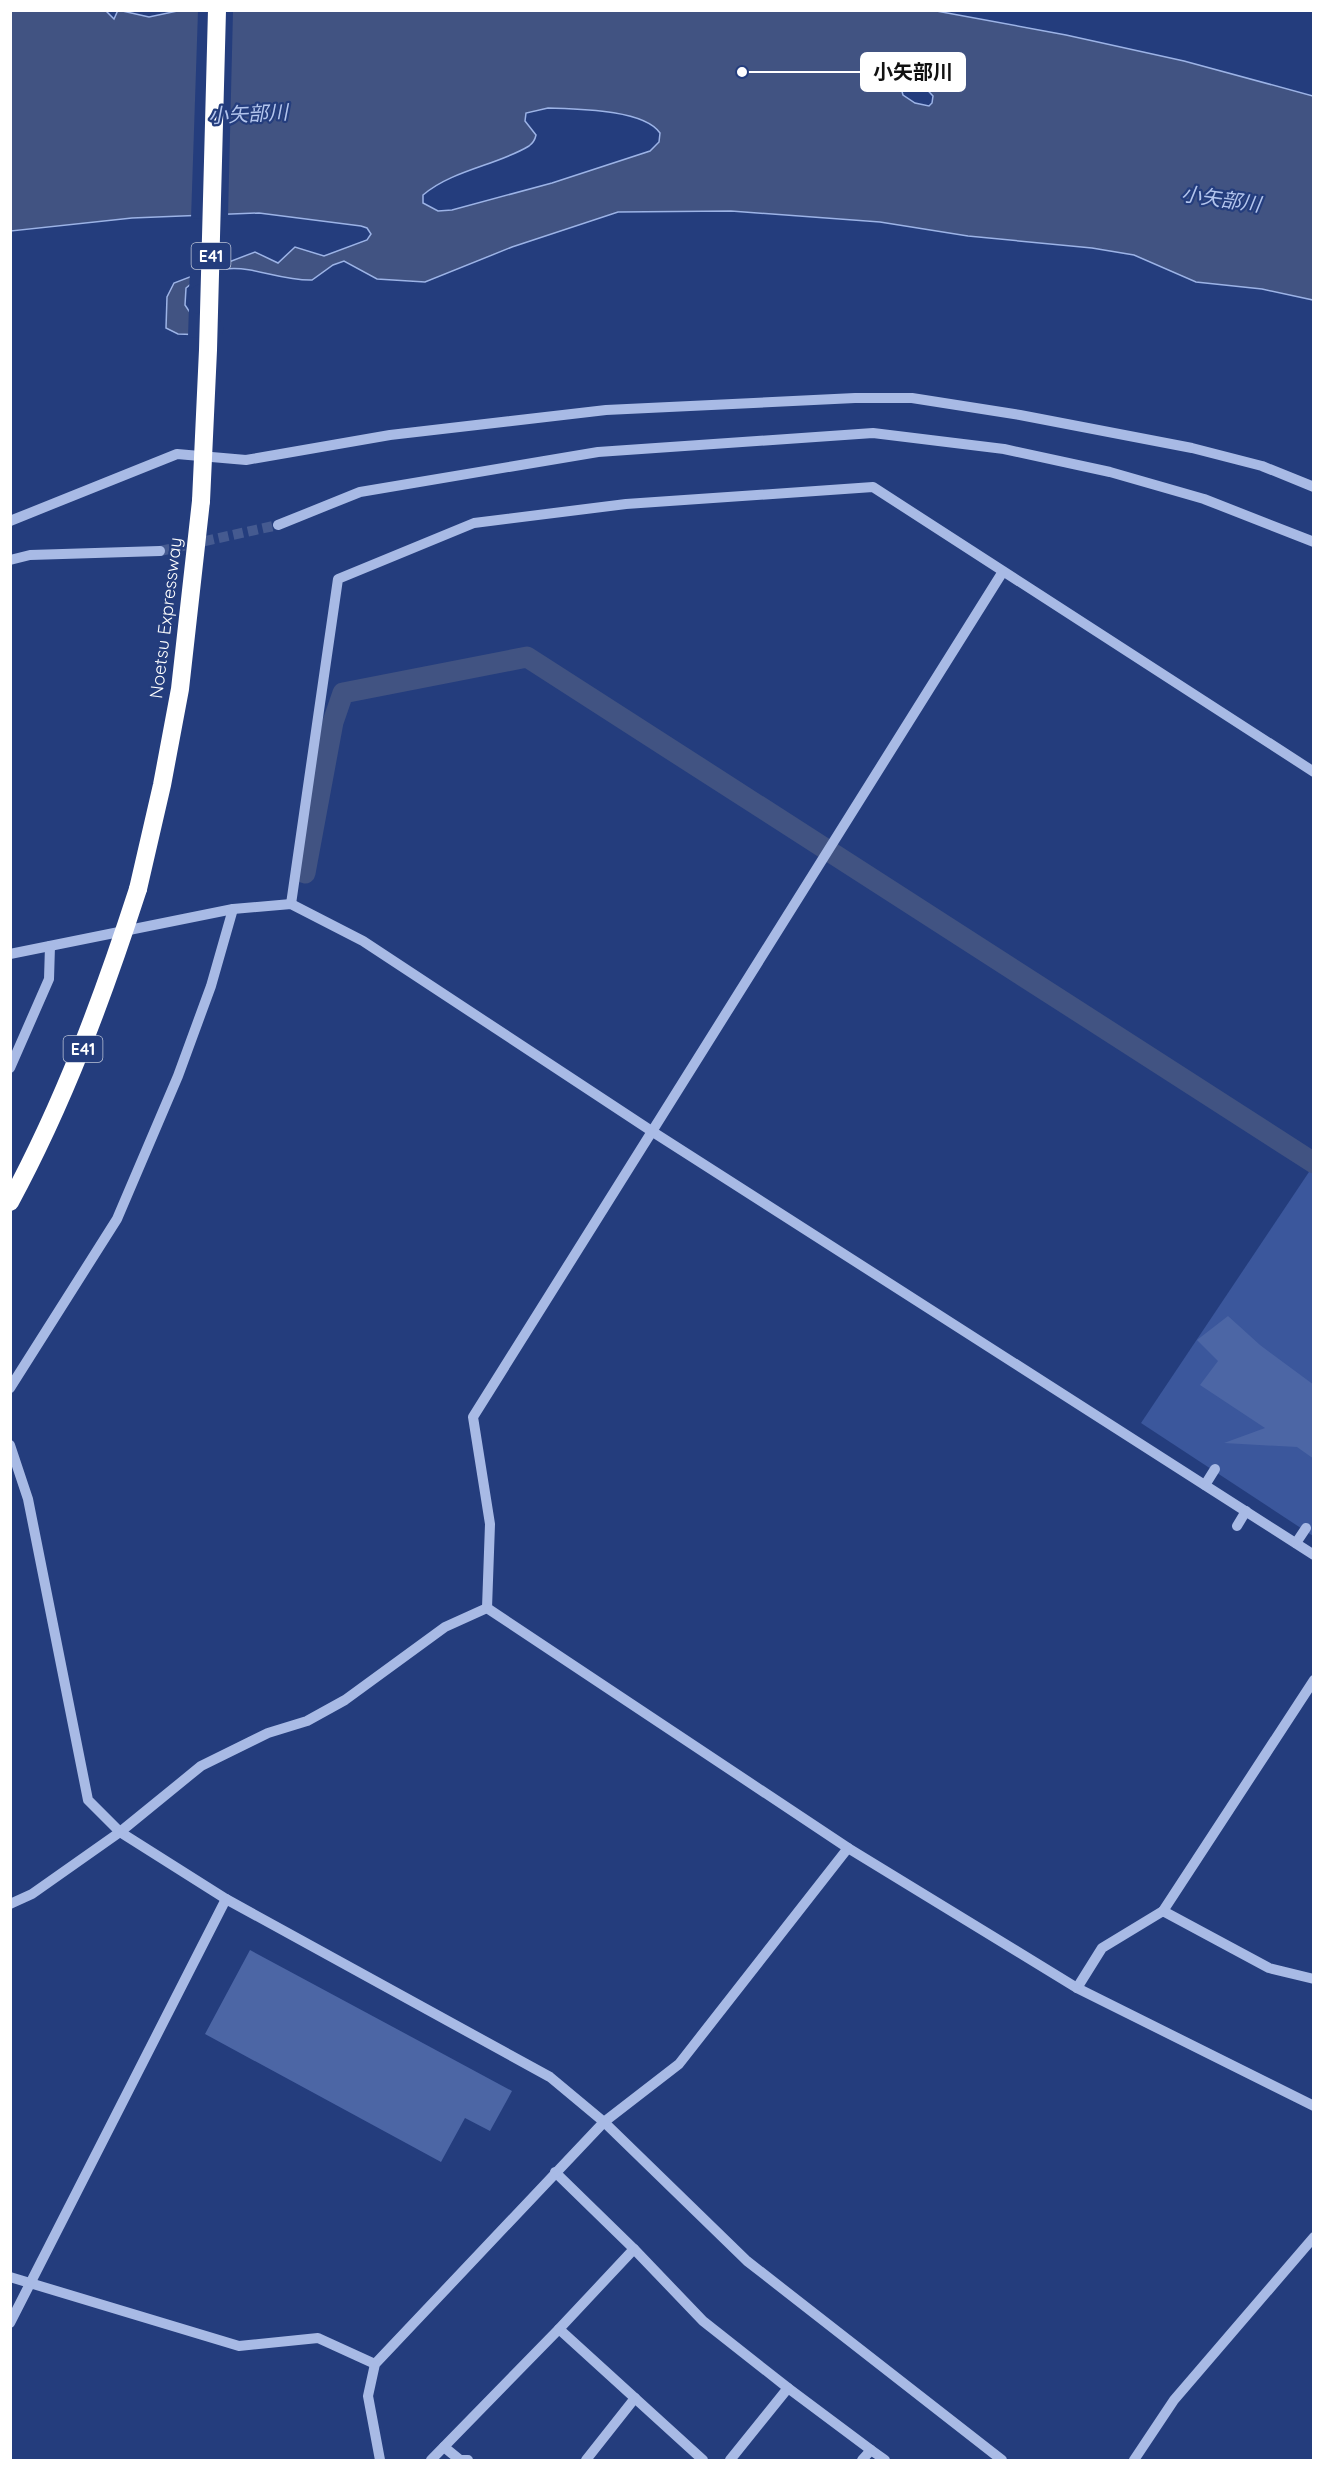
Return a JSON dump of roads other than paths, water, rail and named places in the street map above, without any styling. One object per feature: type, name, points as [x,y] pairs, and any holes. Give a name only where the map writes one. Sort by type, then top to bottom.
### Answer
[{"type":"highway","name":"Noetsu Expressway","points":[[10,1202],[39,1150],[75,1068],[106,987],[138,889],[162,785],[180,689],[201,501],[217,10]]},
{"type":"street","points":[[10,519],[32,513],[177,454],[246,460],[390,435],[606,410],[855,398],[912,398],[1043,419],[1192,448],[1262,466],[1314,487]]},
{"type":"street","points":[[278,525],[360,492],[598,452],[873,434],[1004,449],[1110,472],[1204,499],[1314,542]]},
{"type":"street","points":[[291,904],[338,579],[474,523],[626,504],[873,488],[1314,772]]},
{"type":"street","points":[[10,561],[30,555],[160,551]]},
{"type":"street","points":[[487,1608],[490,1524],[474,1417],[820,860],[1002,573]]},
{"type":"street","points":[[10,954],[233,909],[291,904],[363,941],[653,1132],[1314,1555]]},
{"type":"street","points":[[10,1388],[15,1372],[117,1219],[178,1076],[211,986],[233,909]]},
{"type":"street","points":[[10,1068],[49,979],[50,946]]},
{"type":"street","points":[[10,1445],[28,1498],[88,1800],[120,1832],[226,1899],[550,2077],[604,2122],[747,2261],[1002,2460]]},
{"type":"street","points":[[1205,1485],[1215,1469]]},
{"type":"street","points":[[1237,1526],[1246,1511]]},
{"type":"street","points":[[1296,1543],[1306,1528]]},
{"type":"street","points":[[10,1904],[32,1894],[120,1832],[201,1767],[268,1733],[308,1721],[336,1705],[445,1627],[487,1608]]},
{"type":"street","points":[[487,1608],[848,1848],[1077,1988],[1314,2106]]},
{"type":"street","points":[[1077,1988],[1102,1948],[1163,1911],[1314,1680]]},
{"type":"street","points":[[380,2460],[368,2396],[375,2364],[604,2122],[679,2064],[848,1848]]},
{"type":"street","points":[[10,2323],[226,1899]]},
{"type":"street","points":[[1163,1911],[1269,1968],[1314,1979]]},
{"type":"street","points":[[555,2172],[703,2321],[885,2460]]},
{"type":"street","points":[[1134,2460],[1174,2400],[1314,2237]]},
{"type":"street","points":[[432,2460],[634,2249]]},
{"type":"street","points":[[10,2277],[30,2285],[239,2346],[318,2338],[375,2364]]},
{"type":"street","points":[[559,2329],[703,2460]]},
{"type":"street","points":[[730,2460],[788,2388]]},
{"type":"street","points":[[586,2460],[635,2398]]},
{"type":"street","points":[[444,2447],[460,2460],[468,2460]]},
{"type":"street","points":[[862,2460],[870,2450]]},
{"type":"water","points":[[118,10],[149,17],[182,10],[931,10],[1066,35],[1184,61],[1313,96],[1313,300],[1262,289],[1196,282],[1134,255],[1092,248],[968,236],[880,222],[731,211],[618,212],[512,247],[425,282],[377,279],[344,261],[333,265],[312,280],[248,270],[218,270],[202,276],[186,288],[185,305],[205,335],[178,334],[166,328],[167,297],[174,283],[255,252],[278,263],[295,247],[324,256],[367,240],[371,234],[367,228],[361,226],[259,213],[132,218],[11,231],[10,11],[106,11],[114,19]],"holes":[[[915,77],[933,96],[929,106],[915,103],[903,95],[901,88],[904,81]],[[548,108],[608,112],[640,119],[652,125],[660,133],[659,142],[650,151],[552,183],[452,210],[438,211],[423,203],[423,195],[447,179],[517,153],[529,146],[536,135],[525,121],[526,113]]]},
{"type":"waterway","points":[[305,873],[333,722],[343,693],[527,657],[1314,1163]]},
{"type":"tunnel","points":[[160,551],[278,525]]},
{"type":"place","name":"小矢部川","points":[[742,72]]}]
